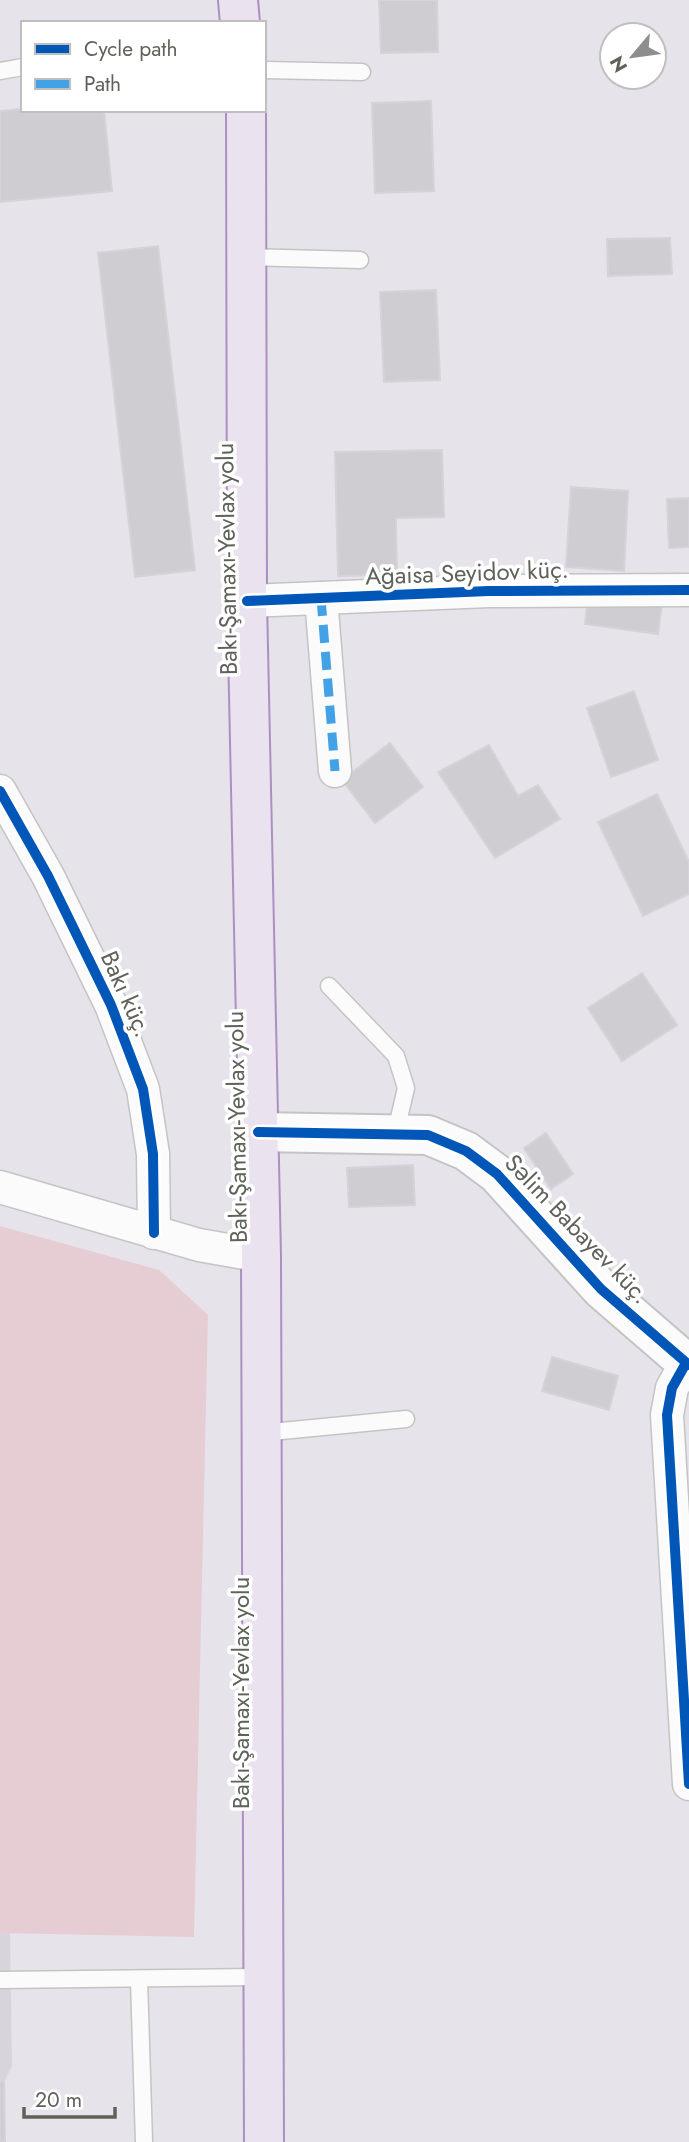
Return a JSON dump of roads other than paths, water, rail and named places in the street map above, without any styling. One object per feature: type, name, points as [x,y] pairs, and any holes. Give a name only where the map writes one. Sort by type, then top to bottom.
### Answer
[{"type":"highway","points":[[238,0],[240,21]]},
{"type":"highway","name":"Bakı-Şamaxı-Yevlax yolu","points":[[246,112],[247,601],[261,1256],[264,2142]]},
{"type":"street","name":"Ağaisa Seyidov küç.","points":[[247,601],[489,592],[689,590]]},
{"type":"street","points":[[321,598],[335,771]]},
{"type":"street","name":"Bakı küç.","points":[[0,791],[48,876],[111,1005],[143,1089],[153,1154],[154,1233]]},
{"type":"street","name":"Səlim Babayev küç.","points":[[258,1132],[428,1136],[466,1151],[497,1174],[601,1289],[688,1364]]},
{"type":"street","points":[[0,1187],[199,1245],[261,1256]]},
{"type":"street","points":[[688,1364],[672,1388],[667,1415],[689,1784]]},
{"type":"lane","points":[[0,71],[21,67]]},
{"type":"lane","points":[[266,70],[362,72]]},
{"type":"lane","points":[[246,257],[360,260]]},
{"type":"lane","points":[[329,986],[396,1056],[404,1073],[407,1088],[395,1135]]},
{"type":"lane","points":[[261,1433],[406,1419]]},
{"type":"lane","points":[[0,1980],[264,1978]]},
{"type":"lane","points":[[139,1979],[144,2142]]}]
